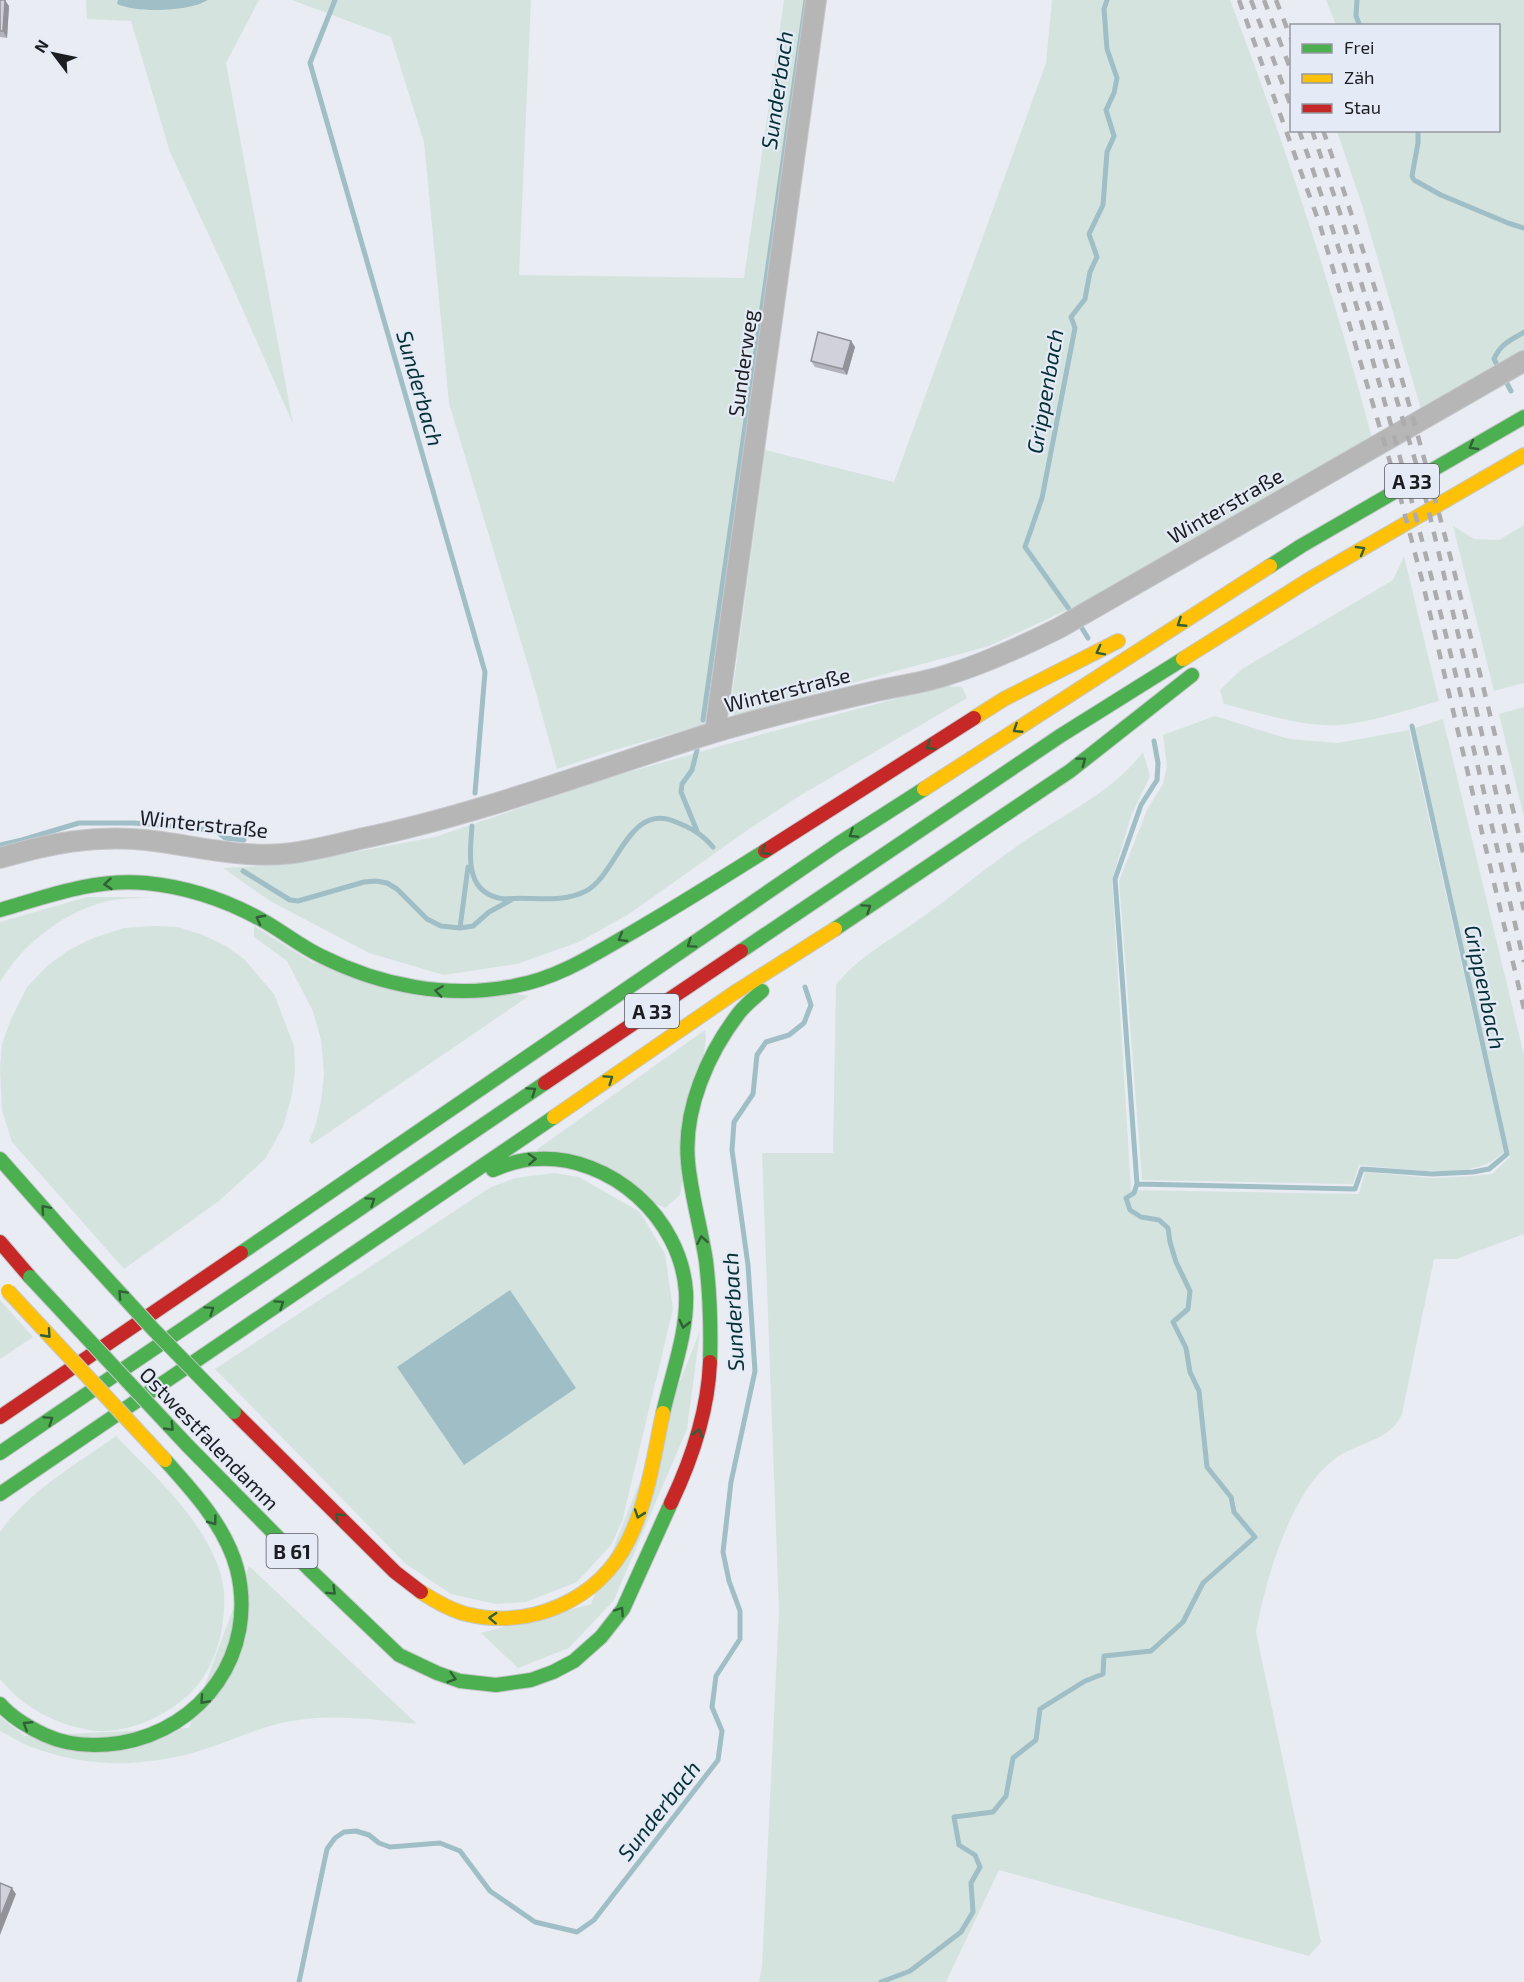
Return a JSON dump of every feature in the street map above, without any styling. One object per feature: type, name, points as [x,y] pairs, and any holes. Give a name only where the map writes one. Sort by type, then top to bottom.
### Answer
[{"type":"highway","name":"A 33","points":[[0,1418],[828,851],[1300,546],[1524,417]]},
{"type":"highway","name":"A 33","points":[[0,1453],[1060,736],[1310,579],[1524,455]]},
{"type":"highway","points":[[1165,617],[1300,546]]},
{"type":"highway","points":[[1231,646],[1310,579]]},
{"type":"highway","points":[[0,910],[84,886],[144,883],[166,886],[217,898],[262,920],[319,955],[358,973],[404,986],[450,992],[480,992],[517,986],[567,970],[672,909],[1004,699],[1134,633]]},
{"type":"highway","points":[[2,1495],[734,993],[818,940],[1070,771],[1203,667]]},
{"type":"highway","name":"Ostwestfalendamm","points":[[0,1242],[187,1445],[311,1571],[399,1655],[436,1673],[460,1680],[496,1684],[531,1680],[553,1672],[574,1661],[601,1637],[623,1609],[678,1489],[699,1433],[709,1380],[711,1323],[706,1262],[688,1161],[689,1128],[698,1089],[716,1046],[740,1011],[818,940]]},
{"type":"highway","points":[[0,1159],[76,1245],[234,1412],[395,1572],[421,1593],[465,1614],[493,1619],[547,1613],[586,1592],[608,1572],[633,1531],[643,1501],[686,1312],[684,1278],[678,1251],[664,1224],[649,1204],[614,1179],[584,1164],[559,1158],[528,1158],[505,1164],[440,1196]]},
{"type":"highway","points":[[0,1704],[30,1727],[54,1740],[84,1747],[139,1741],[164,1731],[184,1719],[206,1699],[226,1671],[241,1618],[241,1591],[236,1568],[221,1532],[178,1474],[4,1286]]},
{"type":"street","name":"Sunderweg","points":[[716,732],[816,0]]},
{"type":"street","name":"Winterstraße","points":[[0,858],[78,839],[110,838],[146,840],[238,853],[282,855],[316,849],[388,833],[461,813],[716,732],[944,676],[1018,648],[1059,628],[1523,362]]},
{"type":"shaded area","points":[[86,0],[118,0],[117,4],[259,0],[226,63],[293,424],[170,152],[131,21],[87,19]]},
{"type":"shaded area","points":[[292,0],[531,0],[519,275],[744,278],[784,0],[808,0],[710,719],[703,725],[557,769],[449,403],[424,142],[391,37]]},
{"type":"shaded area","points":[[1052,0],[1230,0],[1307,218],[1372,438],[1080,604],[989,646],[736,716],[730,711],[765,450],[894,482],[1046,63]]},
{"type":"shaded area","points":[[1326,0],[1524,0],[1524,350],[1422,413],[1363,208],[1337,132],[1500,132],[1500,24],[1336,24]]},
{"type":"shaded area","points":[[1524,525],[1524,683],[1494,691],[1453,526],[1474,539],[1499,540]]},
{"type":"shaded area","points":[[1404,556],[1439,701],[1377,718],[1339,725],[1296,722],[1224,704],[1220,690],[1242,669],[1393,580]]},
{"type":"shaded area","points":[[944,686],[962,687],[967,698],[801,795],[629,914],[579,942],[517,964],[444,975],[369,953],[270,901],[223,868],[285,865],[435,837],[608,778]]},
{"type":"shaded area","points":[[1524,707],[1524,817],[1499,714]]},
{"type":"shaded area","points":[[1215,716],[1289,739],[1338,743],[1409,730],[1504,1152],[1492,1161],[1471,1169],[1440,1171],[1359,1165],[1353,1184],[1142,1180],[1119,881],[1147,810],[1163,784],[1167,766],[1163,735]]},
{"type":"shaded area","points":[[1443,719],[1524,1055],[1524,1234],[1456,1259],[1434,1259],[1402,1414],[1394,1426],[1384,1434],[1338,1457],[1316,1477],[1303,1495],[1292,1517],[1273,1564],[1256,1632],[1321,1942],[1309,1956],[999,1870],[946,1982],[759,1982],[762,1966],[779,1611],[762,1153],[833,1153],[836,985],[872,951],[927,914],[1016,847],[1100,793],[1130,767],[1143,752],[1150,776],[1131,816],[1112,880],[1131,1190],[1359,1194],[1365,1172],[1432,1178],[1492,1174],[1510,1157],[1415,728]]},
{"type":"shaded area","points":[[87,897],[154,897],[113,900],[96,904],[63,919],[48,929],[21,954],[0,982],[0,922]]},
{"type":"shaded area","points":[[254,926],[313,963],[529,996],[312,1144],[309,1141],[321,1102],[324,1073],[321,1040],[313,1011],[287,961],[254,937]]},
{"type":"shaded area","points":[[178,927],[203,935],[226,946],[244,959],[274,994],[294,1046],[295,1071],[292,1095],[283,1127],[265,1159],[219,1201],[124,1269],[12,1142],[2,1110],[0,1069],[2,1044],[27,987],[47,966],[69,950],[93,938],[124,928]]},
{"type":"shaded area","points":[[705,1030],[706,1040],[680,1195],[665,1208],[536,1150]]},
{"type":"shaded area","points":[[555,1173],[579,1177],[640,1212],[665,1254],[673,1309],[622,1522],[611,1545],[577,1582],[526,1602],[495,1604],[451,1594],[406,1564],[215,1369],[491,1187],[515,1178]]},
{"type":"shaded area","points":[[0,1300],[33,1337],[0,1359]]},
{"type":"shaded area","points":[[700,1331],[687,1429],[614,1600],[569,1648],[518,1668],[481,1633],[591,1604]]},
{"type":"shaded area","points":[[116,1436],[176,1499],[202,1533],[220,1572],[224,1606],[221,1635],[209,1668],[185,1698],[159,1716],[144,1722],[114,1730],[99,1731],[72,1726],[48,1717],[17,1697],[0,1679],[0,1532],[39,1491]]},
{"type":"shaded area","points":[[249,1566],[417,1724],[373,1719],[314,1718],[273,1725],[179,1756],[118,1763],[77,1760],[57,1755],[27,1745],[0,1731],[0,1717],[25,1736],[189,1728]]},
{"type":"water","points":[[118,0],[208,0],[189,7],[150,10],[126,7],[117,4]]},
{"type":"water","points":[[510,1290],[576,1388],[464,1465],[397,1367]]},
{"type":"building","points":[[0,0],[5,0],[3,31],[0,31]]},
{"type":"building","points":[[818,332],[851,341],[843,369],[811,361]]},
{"type":"building","points":[[0,1883],[12,1888],[0,1918]]},
{"type":"waterway","name":"Sunderbach","points":[[335,0],[310,63],[485,672],[475,793]]},
{"type":"waterway","name":"Sunderbach","points":[[703,720],[806,0]]},
{"type":"waterway","name":"Grippenbach","points":[[1069,609],[1025,547],[1042,498],[1075,328],[1071,317],[1085,299],[1090,272],[1097,257],[1089,234],[1103,205],[1107,152],[1114,136],[1106,110],[1114,93],[1117,78],[1107,49],[1104,9],[1107,0]]},
{"type":"waterway","points":[[1357,0],[1356,16],[1359,24]]},
{"type":"waterway","points":[[1418,132],[1412,176],[1414,180],[1441,195],[1524,228]]},
{"type":"waterway","points":[[1511,391],[1494,359],[1503,346],[1524,332]]},
{"type":"waterway","points":[[1080,625],[1088,638]]},
{"type":"waterway","name":"Grippenbach","points":[[1137,1184],[1355,1189],[1362,1169],[1432,1174],[1473,1172],[1489,1169],[1507,1154],[1412,726]]},
{"type":"waterway","name":"Grippenbach","points":[[881,1982],[910,1971],[961,1932],[973,1912],[971,1883],[980,1867],[975,1855],[959,1845],[954,1817],[993,1812],[1006,1796],[1013,1758],[1036,1740],[1040,1709],[1085,1681],[1103,1674],[1104,1656],[1151,1651],[1183,1622],[1203,1583],[1255,1537],[1234,1512],[1231,1497],[1207,1467],[1199,1391],[1190,1372],[1186,1348],[1173,1322],[1188,1309],[1190,1291],[1176,1262],[1168,1228],[1159,1220],[1141,1217],[1130,1210],[1126,1198],[1134,1193],[1137,1184],[1115,879],[1141,805],[1157,780],[1158,763],[1154,741]]},
{"type":"waterway","name":"Sunderbach","points":[[697,750],[692,770],[682,784],[681,792],[697,831]]},
{"type":"waterway","name":"Sunderbach","points":[[472,826],[471,861],[476,882],[491,896],[504,899],[556,898],[586,891],[607,870],[635,830],[646,822],[660,818],[687,827],[705,838],[713,847]]},
{"type":"waterway","points":[[0,845],[79,823],[134,823],[193,828],[216,831],[225,838],[244,840]]},
{"type":"waterway","points":[[460,928],[468,867]]},
{"type":"waterway","points":[[243,871],[290,900],[298,901],[364,882],[387,883],[397,889],[427,919],[441,926],[460,928],[473,926],[489,912],[511,900]]},
{"type":"waterway","name":"Sunderbach","points":[[299,1982],[327,1849],[335,1838],[344,1832],[356,1831],[369,1835],[379,1843],[390,1847],[440,1843],[460,1851],[490,1891],[535,1922],[577,1932],[594,1920],[718,1760],[722,1731],[712,1707],[716,1676],[740,1639],[740,1611],[729,1581],[723,1552],[731,1482],[755,1371],[748,1265],[732,1150],[734,1122],[753,1094],[757,1055],[766,1042],[789,1035],[804,1023],[811,1005],[805,987]]},
{"type":"railway","points":[[1239,0],[1320,225],[1400,496],[1524,1009]]},
{"type":"railway","points":[[1251,0],[1290,104]]},
{"type":"railway","points":[[1264,0],[1290,68]]},
{"type":"railway","points":[[1276,0],[1290,36]]},
{"type":"railway","points":[[1300,132],[1334,232],[1395,439],[1449,648],[1524,962]]},
{"type":"railway","points":[[1313,132],[1341,216],[1422,483],[1524,910]]},
{"type":"railway","points":[[1324,132],[1408,400],[1457,582],[1524,856]]},
{"type":"traffic: fast","points":[[1270,566],[1524,417]]},
{"type":"traffic: fast","points":[[741,951],[1060,736],[1183,659]]},
{"type":"traffic: fast","points":[[835,929],[1070,771],[1192,675]]},
{"type":"traffic: fast","points":[[241,1253],[838,844],[924,789]]},
{"type":"traffic: fast","points":[[0,910],[54,894],[109,883],[162,885],[206,895],[235,906],[313,952],[367,975],[415,987],[464,991],[489,990],[529,983],[572,966],[765,851]]},
{"type":"traffic: fast","points":[[710,1362],[706,1261],[691,1187],[687,1142],[694,1103],[708,1064],[741,1010],[762,991]]},
{"type":"traffic: fast","points":[[0,1453],[545,1083]]},
{"type":"traffic: fast","points":[[0,1494],[554,1117]]},
{"type":"traffic: fast","points":[[0,1159],[76,1245]]},
{"type":"traffic: fast","points":[[493,1170],[515,1162],[537,1159],[564,1161],[591,1168],[615,1180],[637,1196],[656,1216],[671,1239],[681,1265],[686,1292],[685,1322],[663,1413]]},
{"type":"traffic: fast","points":[[76,1245],[234,1412]]},
{"type":"traffic: fast","points":[[30,1277],[187,1445]]},
{"type":"traffic: fast","points":[[187,1445],[311,1571],[399,1655],[460,1681],[496,1685],[531,1680],[574,1661],[601,1637],[623,1609],[671,1503]]},
{"type":"traffic: fast","points":[[0,1704],[21,1722],[54,1739],[82,1745],[120,1743],[150,1735],[176,1722],[199,1704],[218,1682],[231,1657],[239,1630],[241,1600],[237,1569],[217,1524],[165,1460]]},
{"type":"traffic: slow","points":[[1183,659],[1310,579],[1524,455]]},
{"type":"traffic: slow","points":[[924,789],[1270,566]]},
{"type":"traffic: slow","points":[[974,718],[1004,699],[1118,641]]},
{"type":"traffic: slow","points":[[554,1117],[734,993],[835,929]]},
{"type":"traffic: slow","points":[[8,1291],[165,1460]]},
{"type":"traffic: slow","points":[[421,1592],[454,1610],[490,1618],[514,1618],[538,1613],[560,1606],[581,1594],[599,1580],[615,1562],[635,1526],[645,1494],[663,1413]]},
{"type":"traffic: jam","points":[[765,851],[974,718]]},
{"type":"traffic: jam","points":[[545,1083],[741,951]]},
{"type":"traffic: jam","points":[[0,1242],[30,1277]]},
{"type":"traffic: jam","points":[[0,1417],[241,1253]]},
{"type":"traffic: jam","points":[[671,1503],[698,1435],[709,1381],[710,1362]]},
{"type":"traffic: jam","points":[[234,1412],[395,1572],[421,1592]]}]
